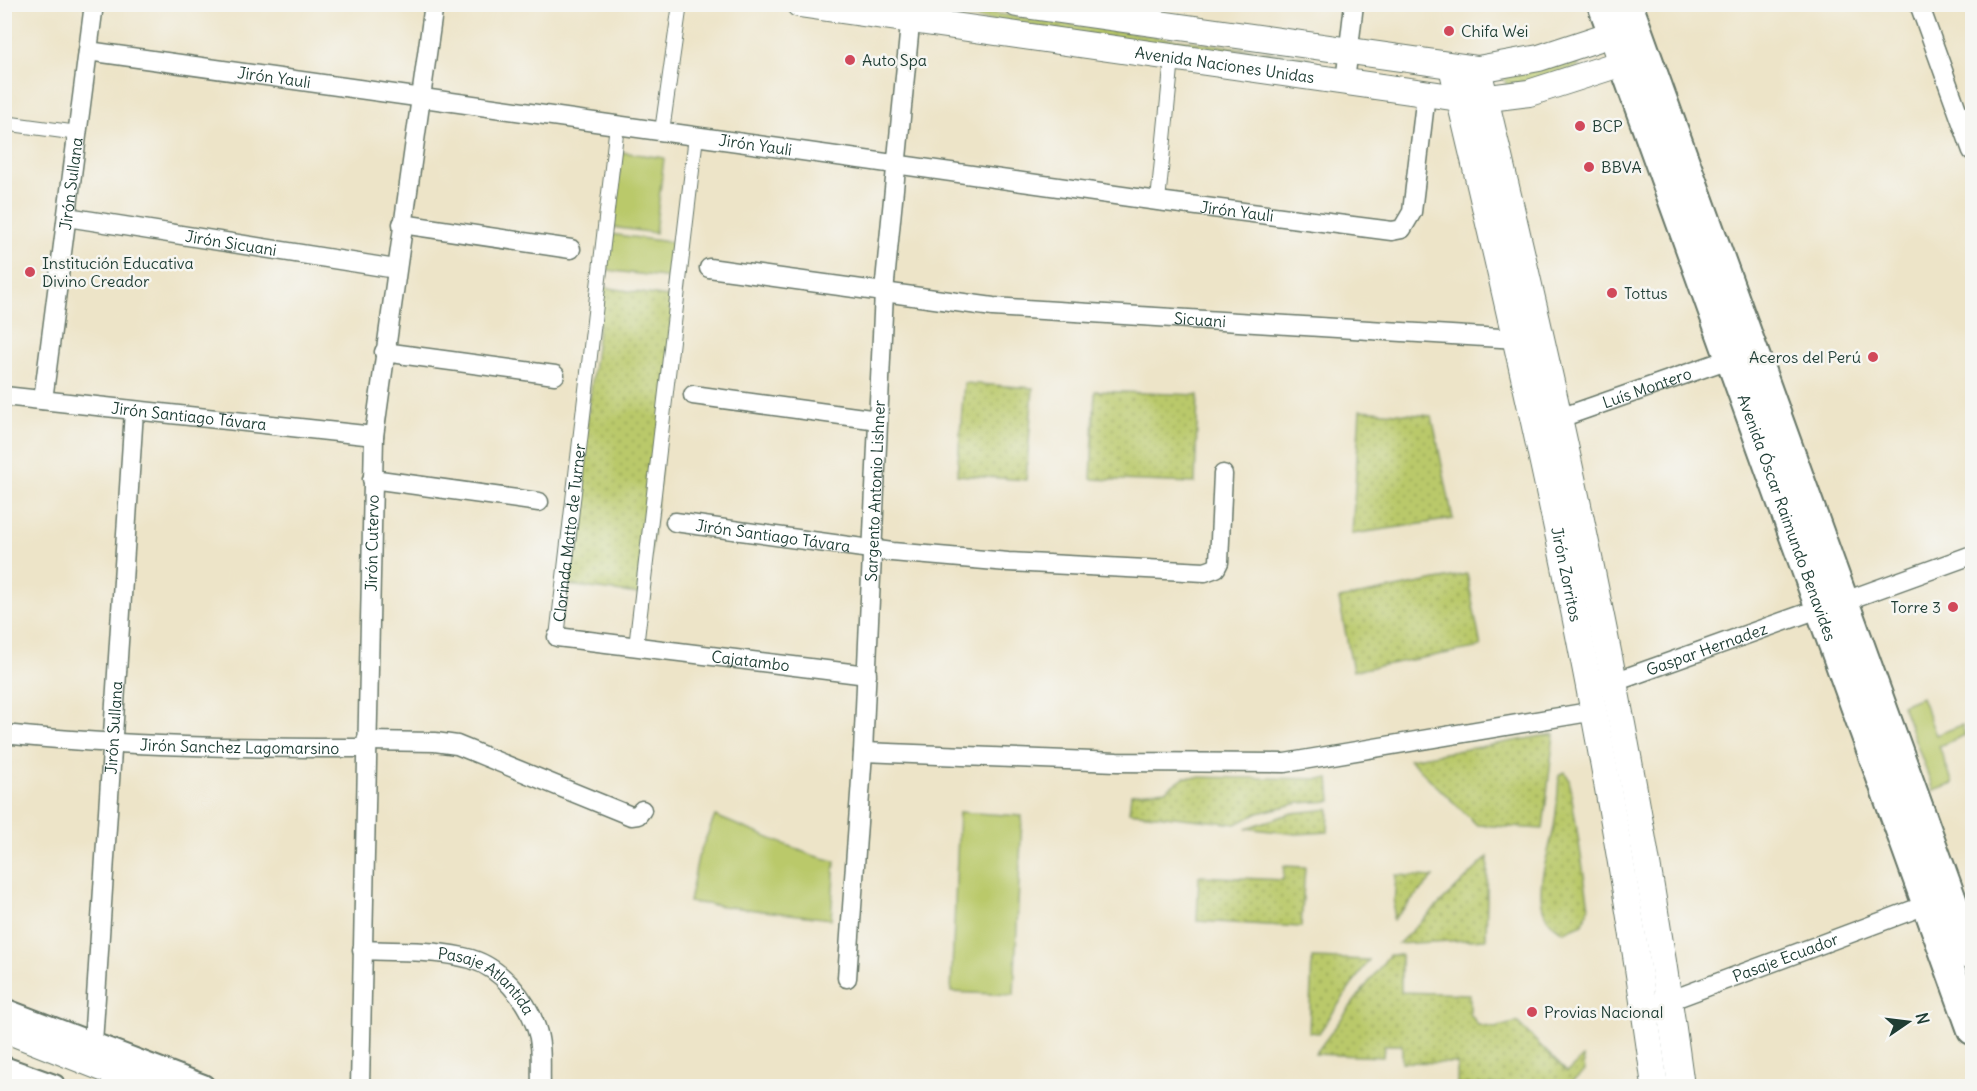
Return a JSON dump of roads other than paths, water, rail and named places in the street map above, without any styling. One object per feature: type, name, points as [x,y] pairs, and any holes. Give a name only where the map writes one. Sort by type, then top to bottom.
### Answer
[{"type":"main road","name":"Avenida Naciones Unidas","points":[[799,4],[912,12],[1172,57],[1460,99],[1485,100],[1529,93],[1634,59]]},
{"type":"main road","name":"Avenida Naciones Unidas","points":[[1017,4],[1478,69],[1539,58],[1625,22]]},
{"type":"main road","name":"Avenida Óscar Raimundo Benavides","points":[[1602,4],[1625,22],[1634,59],[1732,358],[1833,604],[1972,955]]},
{"type":"main road","name":"Avenida Óscar Raimundo Benavides","points":[[1634,59],[1833,604],[1926,904],[1972,1030]]},
{"type":"main road","name":"Jirón Zorritos","points":[[1452,67],[1670,1001],[1681,1086]]},
{"type":"main road","name":"Jirón Zorritos","points":[[1478,69],[1560,418],[1655,1086]]},
{"type":"main road","points":[[4,1029],[148,1086]]},
{"type":"main road","points":[[4,1047],[102,1086]]},
{"type":"street","name":"Jirón Sullana","points":[[43,400],[94,4]]},
{"type":"street","name":"Jirón Cutervo","points":[[360,1086],[372,479],[384,352],[434,4]]},
{"type":"street","points":[[662,131],[680,4]]},
{"type":"street","points":[[1345,82],[1354,4]]},
{"type":"street","points":[[1919,4],[1972,151]]},
{"type":"street","name":"Sargento Antonio Lishner","points":[[847,978],[863,752],[884,292],[895,163],[912,12]]},
{"type":"street","name":"Jirón Yauli","points":[[88,51],[1380,230],[1402,229],[1412,212],[1426,94]]},
{"type":"street","points":[[1158,201],[1172,57]]},
{"type":"street","points":[[4,123],[78,133]]},
{"type":"street","name":"Clorinda Matto de Turner","points":[[617,125],[557,637],[636,647]]},
{"type":"street","points":[[636,647],[696,136]]},
{"type":"street","name":"Jirón Sicuani","points":[[67,218],[396,269]]},
{"type":"street","points":[[402,224],[571,249]]},
{"type":"street","points":[[710,268],[884,292]]},
{"type":"street","name":"Sicuani","points":[[884,292],[993,308],[1517,339]]},
{"type":"street","points":[[384,352],[555,375]]},
{"type":"street","name":"Luís Montero","points":[[1560,418],[1732,358]]},
{"type":"street","points":[[693,395],[878,420]]},
{"type":"street","name":"Jirón Santiago Távara","points":[[4,396],[375,436]]},
{"type":"street","name":"Jirón Sullana","points":[[93,1043],[134,411]]},
{"type":"street","name":"Jirón Santiago Távara","points":[[675,522],[871,550],[1008,562],[1205,572],[1216,568],[1218,562],[1223,474]]},
{"type":"street","points":[[372,479],[539,502]]},
{"type":"street","name":"Gaspar Hernadez","points":[[863,752],[1129,762],[1285,763],[1600,694],[1833,604],[1972,555]]},
{"type":"street","name":"Cajatambo","points":[[636,647],[867,675]]},
{"type":"street","name":"Jirón Sanchez Lagomarsino","points":[[4,734],[112,743],[218,748],[435,742],[457,745],[631,816],[638,815],[642,810]]},
{"type":"street","name":"Pasaje Ecuador","points":[[1645,1011],[1926,904]]},
{"type":"street","name":"Pasaje Atlantida","points":[[362,950],[442,954],[472,959],[492,969],[523,1002],[536,1028],[540,1047],[541,1086]]},
{"type":"street","points":[[4,1010],[203,1086]]},
{"type":"street","points":[[4,1068],[54,1086]]},
{"type":"place","name":"Chifa Wei","points":[[1449,31]]},
{"type":"place","name":"Auto Spa","points":[[850,60]]},
{"type":"place","name":"BCP","points":[[1580,126]]},
{"type":"place","name":"BBVA","points":[[1589,167]]},
{"type":"place","name":"Institución Educativa Divino Creador","points":[[30,272]]},
{"type":"place","name":"Tottus","points":[[1612,293]]},
{"type":"place","name":"Aceros del Perú","points":[[1873,357]]},
{"type":"place","name":"Torre 3","points":[[1953,607]]},
{"type":"place","name":"Provias Nacional","points":[[1532,1012]]}]
